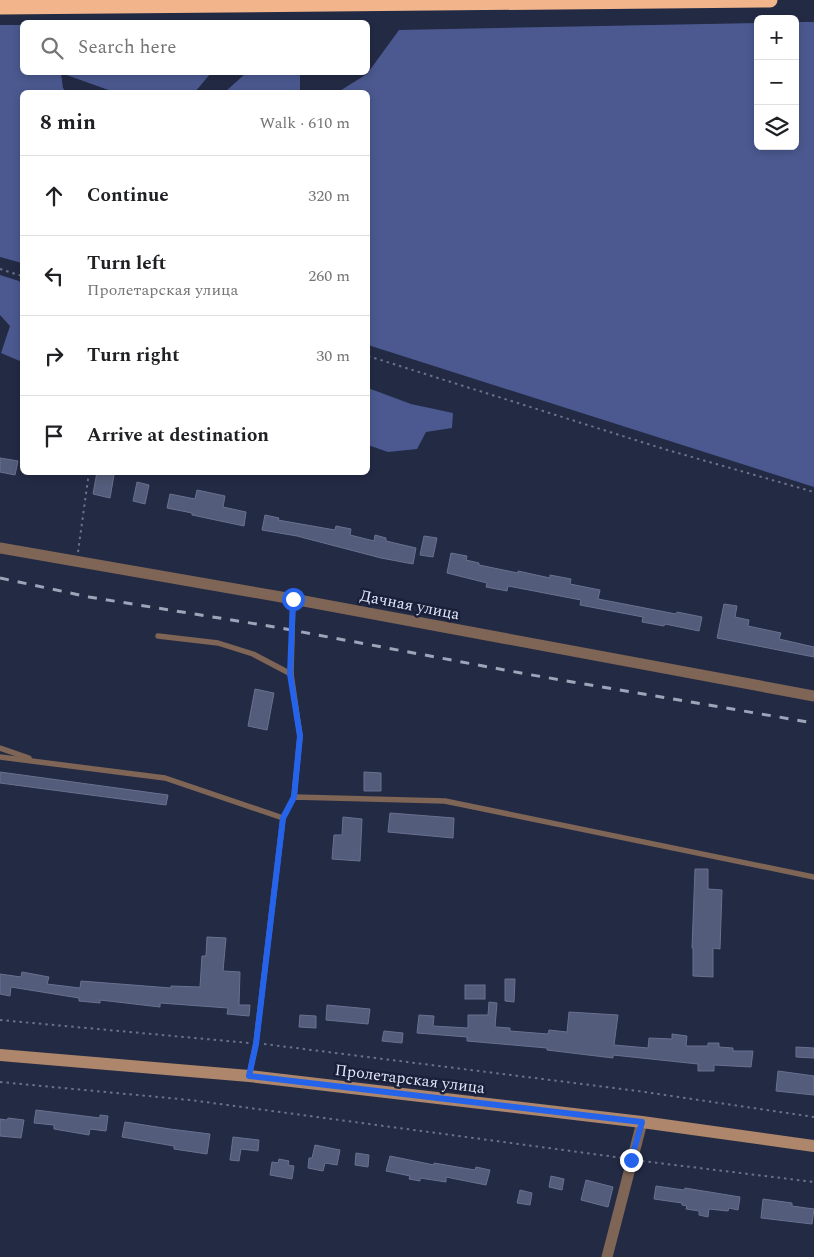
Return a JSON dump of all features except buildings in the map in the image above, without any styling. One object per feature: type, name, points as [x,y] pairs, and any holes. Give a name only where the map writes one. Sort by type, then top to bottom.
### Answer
[{"type":"highway","points":[[0,7],[770,0]]},
{"type":"main road","name":"Пролетарская улица","points":[[0,1056],[249,1076],[642,1122],[814,1146]]},
{"type":"street","name":"Дачная улица","points":[[0,548],[293,599],[814,696]]},
{"type":"street","points":[[607,1257],[642,1122]]},
{"type":"lane","points":[[249,1076],[256,1044],[283,818],[294,797],[300,736],[290,674],[293,599]]},
{"type":"lane","points":[[158,636],[218,643],[253,654],[290,674]]},
{"type":"lane","points":[[0,748],[43,762]]},
{"type":"lane","points":[[0,756],[165,778],[283,818]]},
{"type":"lane","points":[[294,797],[445,801],[814,877]]},
{"type":"path","points":[[0,269],[20,275]]},
{"type":"path","points":[[370,357],[664,449],[814,492]]},
{"type":"path","points":[[77,562],[89,475]]},
{"type":"path","points":[[0,1020],[256,1044],[638,1091],[814,1117]]},
{"type":"path","points":[[0,1082],[190,1100],[631,1160],[814,1182]]},
{"type":"shaded area","points":[[799,22],[814,22],[814,487],[370,346],[370,90],[341,90],[365,75],[370,75],[370,70],[399,30],[754,23],[754,150],[799,150]]},
{"type":"shaded area","points":[[0,25],[20,25],[20,75],[61,75],[64,90],[20,90],[20,262],[0,257]]},
{"type":"shaded area","points":[[67,75],[209,75],[197,90],[108,90]]},
{"type":"shaded area","points":[[244,75],[300,75],[300,90],[227,90]]},
{"type":"shaded area","points":[[0,275],[20,282],[20,361],[1,353],[10,326],[0,315]]},
{"type":"shaded area","points":[[370,389],[411,404],[453,413],[452,428],[426,432],[417,449],[388,452],[370,446]]},
{"type":"railway","points":[[0,578],[89,597],[275,627],[526,674],[814,723]]},
{"type":"route","points":[[293,599],[290,674],[300,736],[294,797],[283,818],[256,1044],[249,1076],[642,1122],[631,1160]]}]
